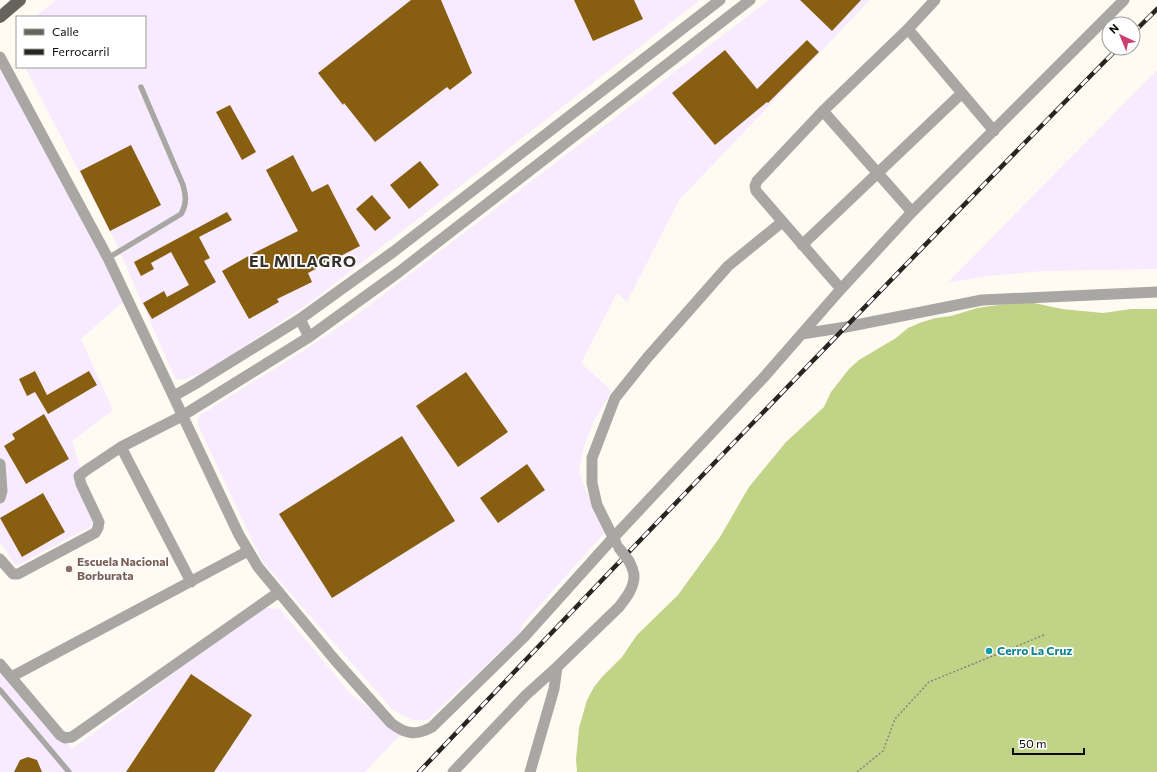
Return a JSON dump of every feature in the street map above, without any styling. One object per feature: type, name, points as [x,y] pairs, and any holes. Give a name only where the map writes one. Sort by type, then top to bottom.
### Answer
[{"type":"main road","points":[[0,10],[10,0]]},
{"type":"main road","points":[[0,17],[20,0]]},
{"type":"street","points":[[174,396],[300,319],[393,252],[720,0]]},
{"type":"street","points":[[0,559],[13,574],[18,574],[94,533],[98,528],[98,522],[81,484],[79,476],[85,470],[121,447],[182,416],[309,337],[399,272],[750,0]]},
{"type":"street","points":[[841,289],[756,191],[755,186],[757,181],[823,111],[908,29],[935,0]]},
{"type":"street","points":[[0,57],[108,258],[174,396],[182,416],[248,551],[258,567],[334,660],[391,723],[408,732],[414,733],[422,732],[432,727],[524,636],[613,538],[765,376],[841,289],[912,212],[1124,0]]},
{"type":"street","points":[[908,29],[994,131]]},
{"type":"street","points":[[622,76],[634,90]]},
{"type":"street","points":[[802,245],[962,93]]},
{"type":"street","points":[[594,97],[605,112]]},
{"type":"street","points":[[823,111],[912,212]]},
{"type":"street","points":[[454,205],[466,220]]},
{"type":"street","points":[[453,772],[526,695],[619,607],[627,597],[632,586],[634,575],[629,561],[613,538],[597,505],[592,483],[592,458],[615,398],[647,358],[728,266],[782,222]]},
{"type":"street","points":[[802,334],[846,327],[982,300],[1157,292]]},
{"type":"street","points":[[300,319],[309,337]]},
{"type":"street","points":[[121,447],[191,582]]},
{"type":"street","points":[[0,464],[2,491],[0,498]]},
{"type":"street","points":[[11,677],[248,551]]},
{"type":"street","points":[[0,664],[60,735],[65,738],[72,737],[279,592]]},
{"type":"street","points":[[530,772],[554,689],[556,667]]},
{"type":"lane","points":[[108,258],[180,214],[186,203],[186,197],[182,185],[141,87]]},
{"type":"lane","points":[[0,690],[69,772]]},
{"type":"path","points":[[857,772],[883,751],[895,719],[929,682],[1044,635]]},
{"type":"shaded area","points":[[56,0],[700,0],[312,301],[211,369],[185,379],[178,380],[174,376],[115,241],[26,68],[146,68],[146,16],[36,16]]},
{"type":"shaded area","points":[[769,0],[870,0],[679,200],[627,302],[617,293],[581,363],[612,391],[593,423],[585,443],[579,469],[585,489],[604,522],[606,531],[523,624],[519,634],[427,720],[412,720],[393,710],[262,561],[198,425],[200,415],[306,349],[354,317]]},
{"type":"shaded area","points":[[0,67],[125,300],[81,339],[113,410],[72,441],[97,523],[16,566],[0,542]]},
{"type":"shaded area","points":[[1157,70],[1157,269],[1043,271],[988,276],[947,283]]},
{"type":"shaded area","points":[[261,608],[280,609],[350,693],[408,734],[398,737],[365,772],[0,772],[0,665],[72,749]]},
{"type":"green space","points":[[1020,302],[1034,303],[1062,309],[1103,313],[1131,309],[1157,309],[1157,772],[577,772],[576,759],[579,728],[587,700],[594,687],[622,657],[637,635],[678,595],[720,537],[749,487],[786,442],[824,407],[831,392],[849,369],[859,360],[896,338],[908,328],[922,322],[951,316],[977,308]]},
{"type":"building","points":[[411,0],[441,0],[472,73],[450,90],[447,87],[375,142],[318,73]]},
{"type":"building","points":[[574,0],[634,0],[643,19],[593,41]]},
{"type":"building","points":[[800,0],[861,0],[832,31]]},
{"type":"building","points":[[807,40],[819,52],[768,103],[767,102],[715,145],[672,93],[725,50],[757,89]]},
{"type":"building","points":[[230,105],[256,152],[242,160],[216,112]]},
{"type":"building","points":[[131,145],[161,205],[110,231],[80,171]]},
{"type":"building","points":[[293,155],[312,192],[328,184],[360,246],[308,273],[312,282],[277,299],[279,302],[249,319],[222,271],[298,231],[266,170]]},
{"type":"building","points":[[420,161],[439,185],[409,209],[390,185]]},
{"type":"building","points":[[372,195],[391,218],[375,231],[356,209]]},
{"type":"building","points":[[227,212],[232,220],[199,237],[210,258],[204,261],[216,282],[152,319],[143,303],[164,291],[167,297],[189,285],[171,252],[151,263],[154,269],[141,276],[134,262]]},
{"type":"building","points":[[35,371],[47,395],[89,371],[97,385],[48,414],[35,392],[27,396],[19,379]]},
{"type":"building","points":[[466,372],[508,432],[458,467],[416,406]]},
{"type":"building","points":[[44,414],[69,459],[26,484],[4,446],[15,439],[12,434]]},
{"type":"building","points":[[402,436],[455,521],[332,598],[279,514]]},
{"type":"building","points":[[527,464],[545,490],[498,523],[480,498]]},
{"type":"building","points":[[43,493],[65,532],[22,557],[0,518]]},
{"type":"building","points":[[191,674],[252,715],[214,772],[126,772]]},
{"type":"building","points":[[28,757],[37,760],[42,772],[14,772],[20,760]]},
{"type":"railway","points":[[1141,25],[1157,9]]},
{"type":"railway","points":[[419,772],[767,408],[1110,56]]},
{"type":"place","name":"Escuela Nacional Borburata","points":[[69,569]]},
{"type":"place","name":"Cerro La Cruz","points":[[989,651]]},
{"type":"district","name":"EL MILAGRO","points":[[303,261]]}]
